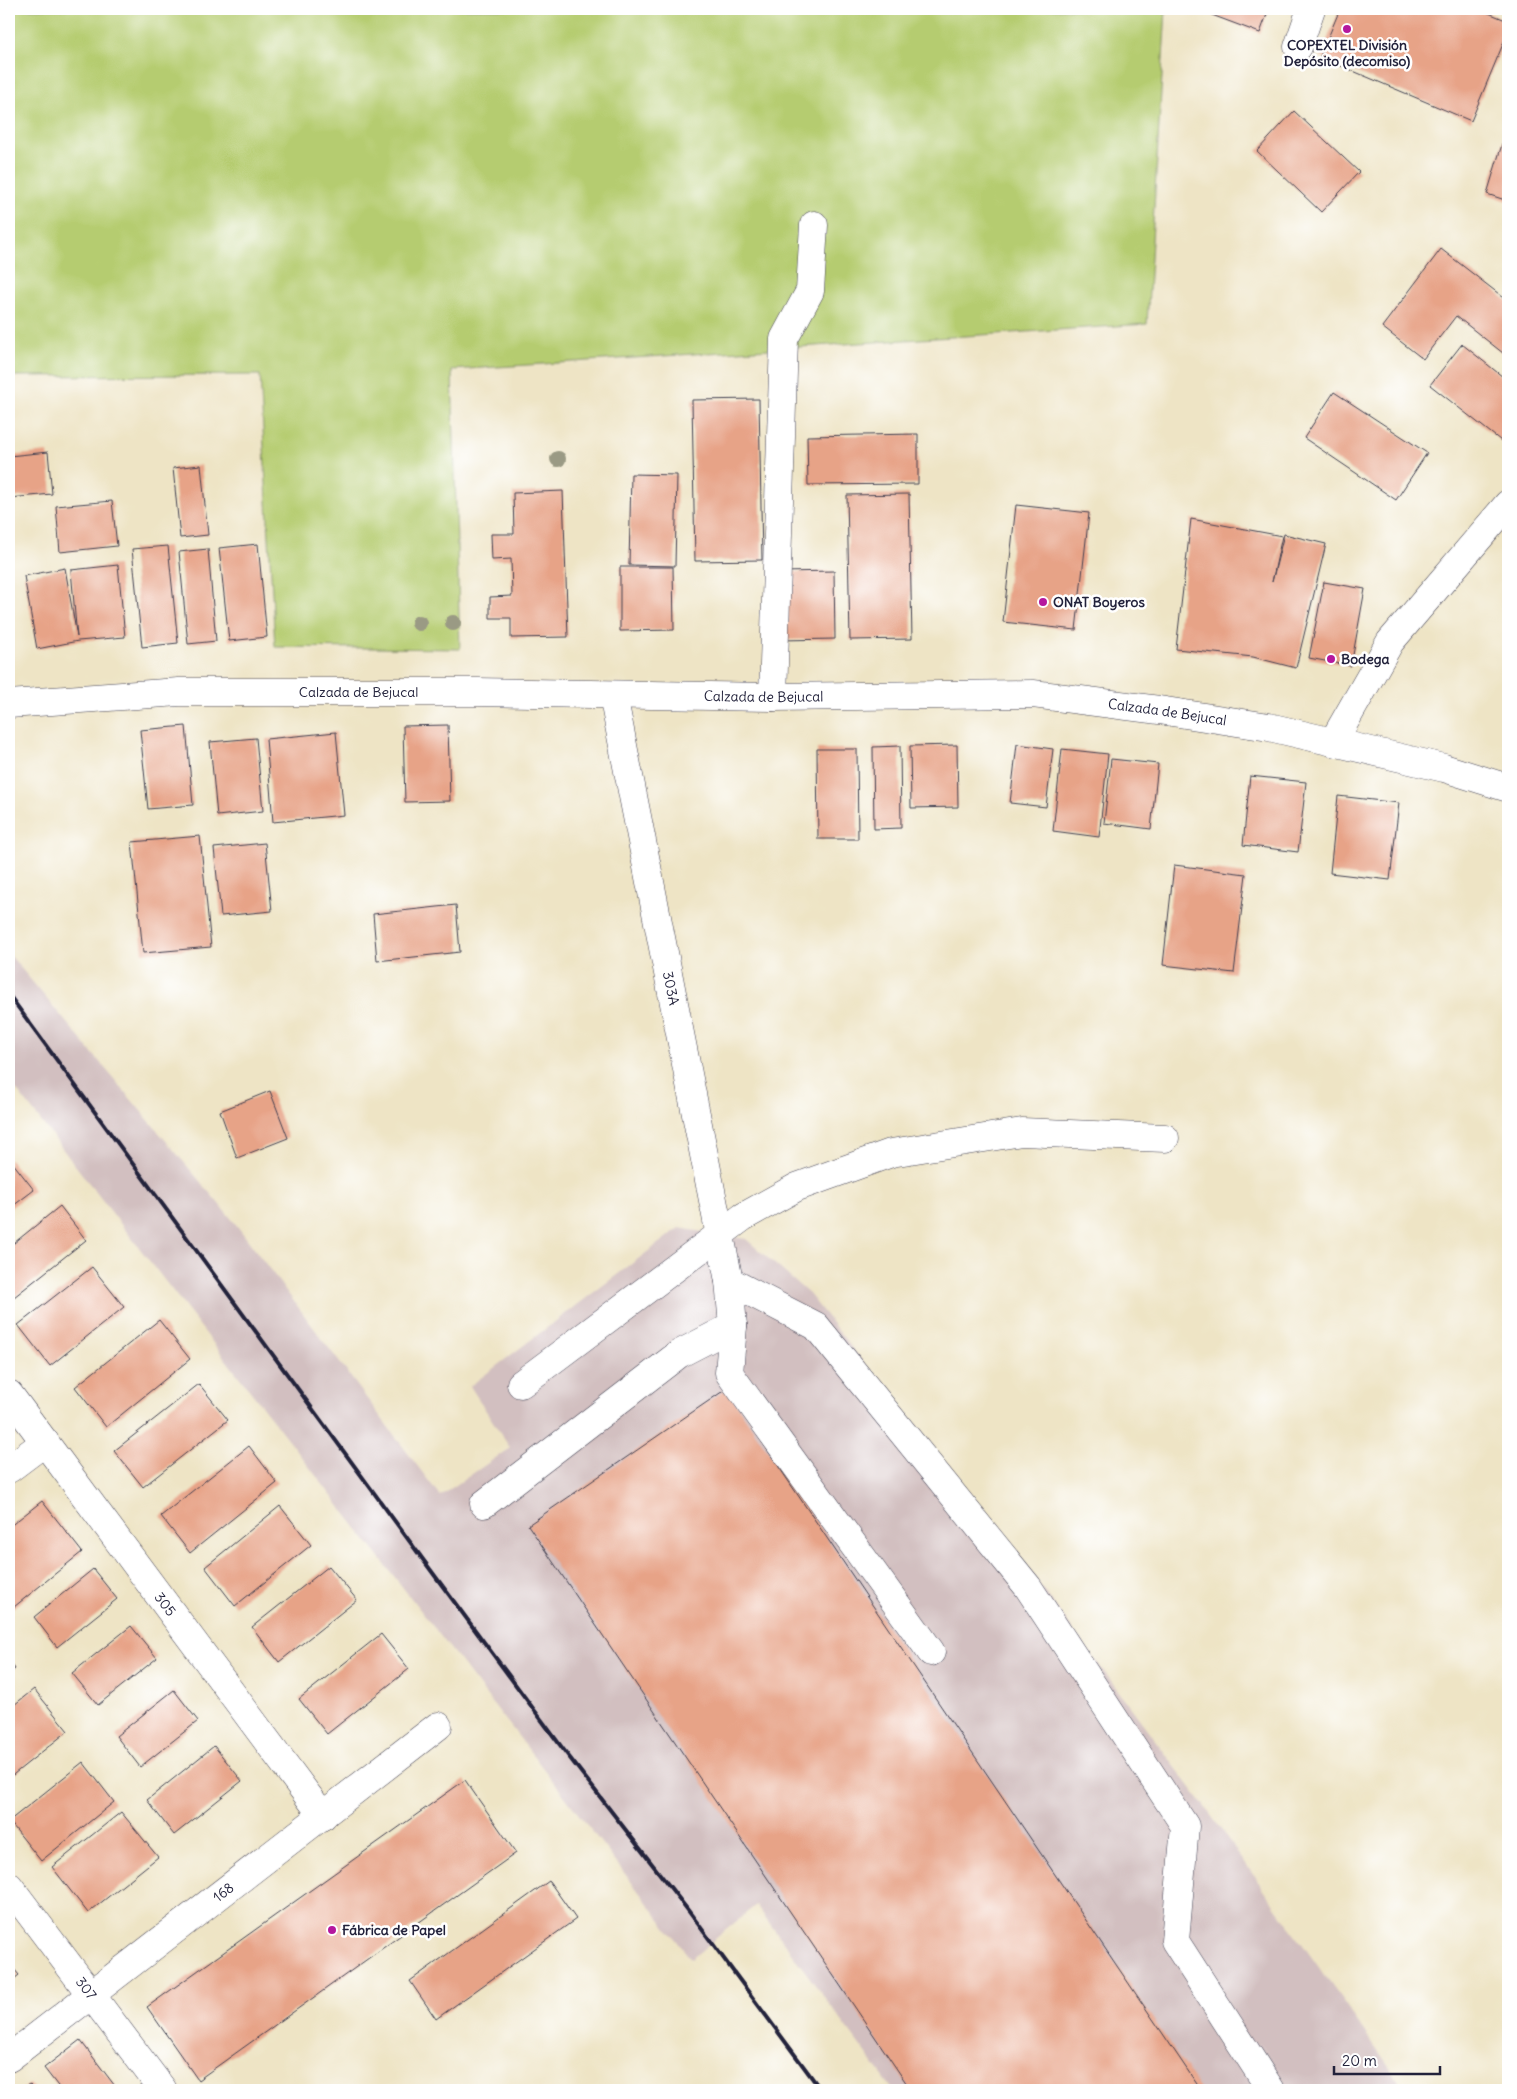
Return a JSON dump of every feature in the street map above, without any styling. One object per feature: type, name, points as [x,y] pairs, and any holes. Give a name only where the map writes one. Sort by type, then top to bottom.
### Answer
[{"type":"street","points":[[1298,47],[1311,9]]},
{"type":"street","points":[[773,698],[784,340],[810,291],[814,226]]},
{"type":"street","points":[[1332,742],[1390,642],[1508,504]]},
{"type":"street","name":"Calzada de Bejucal","points":[[9,704],[179,692],[478,692],[773,698],[1033,694],[1159,710],[1269,727],[1444,768],[1508,788]]},
{"type":"street","name":"303A","points":[[612,695],[729,1281],[733,1326],[729,1373],[931,1652]]},
{"type":"street","points":[[521,1384],[743,1217],[796,1187],[891,1153],[1022,1132],[1165,1138]]},
{"type":"street","points":[[729,1281],[816,1326],[1028,1587],[1185,1826],[1175,1941],[1271,2090]]},
{"type":"street","points":[[484,1504],[679,1354],[733,1326]]},
{"type":"street","name":"305","points":[[9,1394],[323,1816]]},
{"type":"street","points":[[9,1469],[44,1442]]},
{"type":"street","name":"168","points":[[9,2058],[438,1726]]},
{"type":"street","name":"307","points":[[9,1886],[162,2090]]},
{"type":"shaded area","points":[[9,954],[235,1223],[440,1496],[510,1448],[470,1386],[679,1228],[746,1239],[809,1294],[1034,1578],[1200,1800],[1406,2090],[893,2090],[756,1905],[691,1959],[9,1080]]},
{"type":"green space","points":[[9,9],[1166,9],[1147,324],[452,370],[460,649],[275,647],[260,375],[9,376]]},
{"type":"building","points":[[1196,9],[1269,9],[1260,33]]},
{"type":"building","points":[[1340,9],[1479,9],[1508,21],[1508,32],[1471,121],[1320,57]]},
{"type":"building","points":[[1294,111],[1359,172],[1321,212],[1257,151]]},
{"type":"building","points":[[1503,141],[1508,143],[1508,201],[1487,194]]},
{"type":"building","points":[[1441,249],[1508,301],[1508,357],[1456,316],[1423,359],[1382,327]]},
{"type":"building","points":[[1462,344],[1508,381],[1508,440],[1505,444],[1430,385]]},
{"type":"building","points":[[1334,392],[1427,453],[1396,500],[1304,438]]},
{"type":"building","points":[[759,399],[762,560],[695,561],[692,400]]},
{"type":"building","points":[[918,434],[918,484],[808,485],[807,436]]},
{"type":"building","points":[[48,452],[52,494],[9,498],[9,456]]},
{"type":"building","points":[[201,465],[208,535],[180,538],[173,468]]},
{"type":"building","points":[[631,474],[677,475],[675,566],[629,565]]},
{"type":"building","points":[[563,491],[568,637],[511,638],[511,618],[490,618],[490,597],[512,596],[511,559],[492,560],[491,534],[514,534],[513,493]]},
{"type":"building","points":[[909,494],[912,639],[850,640],[847,495]]},
{"type":"building","points":[[112,501],[117,546],[60,552],[56,506]]},
{"type":"building","points":[[1016,505],[1089,513],[1076,630],[1003,622]]},
{"type":"building","points":[[1191,519],[1282,536],[1272,582],[1284,534],[1326,544],[1296,668],[1253,657],[1176,649]]},
{"type":"building","points":[[258,544],[267,637],[229,641],[219,548]]},
{"type":"building","points":[[168,546],[178,643],[142,647],[132,549]]},
{"type":"building","points":[[208,549],[216,641],[188,644],[179,552]]},
{"type":"building","points":[[118,565],[125,637],[78,641],[37,649],[24,576],[65,568],[77,637],[71,570]]},
{"type":"building","points":[[620,567],[673,567],[674,630],[620,631]]},
{"type":"building","points":[[834,571],[835,639],[782,640],[782,572]]},
{"type":"building","points":[[1324,582],[1365,589],[1351,666],[1309,658]]},
{"type":"building","points":[[448,725],[450,801],[405,802],[403,726]]},
{"type":"building","points":[[186,726],[193,805],[148,809],[140,730]]},
{"type":"building","points":[[336,732],[344,815],[273,822],[266,739]]},
{"type":"building","points":[[256,738],[263,811],[217,816],[210,742]]},
{"type":"building","points":[[1017,744],[1053,749],[1046,807],[1010,803]]},
{"type":"building","points":[[957,745],[958,807],[911,808],[910,746]]},
{"type":"building","points":[[900,746],[901,828],[874,829],[873,747]]},
{"type":"building","points":[[817,749],[857,749],[858,839],[818,839]]},
{"type":"building","points":[[1062,749],[1108,754],[1099,837],[1053,831]]},
{"type":"building","points":[[1111,759],[1158,764],[1151,829],[1104,823]]},
{"type":"building","points":[[1250,776],[1306,782],[1298,852],[1243,845]]},
{"type":"building","points":[[1338,796],[1399,803],[1390,880],[1330,873]]},
{"type":"building","points":[[200,836],[211,947],[143,953],[132,842]]},
{"type":"building","points":[[265,843],[272,911],[221,916],[214,848]]},
{"type":"building","points":[[1174,865],[1246,874],[1234,973],[1163,965]]},
{"type":"building","points":[[456,905],[460,952],[377,961],[373,914]]},
{"type":"building","points":[[270,1091],[288,1138],[237,1158],[220,1111]]},
{"type":"building","points":[[9,1158],[34,1190],[9,1209]]},
{"type":"building","points":[[60,1206],[86,1240],[9,1301],[9,1247]]},
{"type":"building","points":[[92,1267],[124,1307],[50,1366],[18,1325]]},
{"type":"building","points":[[159,1320],[190,1359],[106,1427],[75,1387]]},
{"type":"building","points":[[199,1384],[228,1420],[143,1487],[114,1451]]},
{"type":"building","points":[[726,1389],[1201,2090],[911,2090],[528,1525]]},
{"type":"building","points":[[249,1446],[277,1483],[190,1553],[161,1516]]},
{"type":"building","points":[[42,1501],[82,1552],[9,1611],[9,1527]]},
{"type":"building","points":[[280,1506],[311,1545],[235,1606],[205,1567]]},
{"type":"building","points":[[329,1566],[357,1600],[279,1662],[252,1627]]},
{"type":"building","points":[[93,1569],[117,1599],[57,1647],[34,1617]]},
{"type":"building","points":[[131,1626],[157,1658],[98,1705],[72,1673]]},
{"type":"building","points":[[381,1634],[409,1669],[327,1734],[299,1699]]},
{"type":"building","points":[[9,1660],[15,1669],[9,1674]]},
{"type":"building","points":[[34,1689],[68,1731],[9,1778],[9,1709]]},
{"type":"building","points":[[174,1690],[198,1721],[140,1767],[116,1736]]},
{"type":"building","points":[[214,1746],[242,1781],[174,1835],[147,1800]]},
{"type":"building","points":[[83,1762],[114,1802],[41,1861],[9,1821]]},
{"type":"building","name":"Fábrica de Papel","points":[[465,1780],[516,1853],[198,2080],[147,2007]]},
{"type":"building","points":[[121,1812],[158,1857],[88,1913],[52,1867]]},
{"type":"building","points":[[549,1881],[576,1919],[436,2019],[410,1981]]},
{"type":"building","points":[[9,1963],[19,1975],[9,1983]]},
{"type":"building","points":[[80,2040],[118,2090],[61,2090],[44,2068]]},
{"type":"building","points":[[30,2084],[35,2090],[21,2090]]},
{"type":"railway","points":[[9,995],[566,1753],[687,1909],[821,2090]]},
{"type":"place","name":"COPEXTEL División Depósito (decomiso)","points":[[1347,29]]},
{"type":"place","name":"ONAT Boyeros","points":[[1043,602]]},
{"type":"place","name":"Bodega","points":[[1331,659]]},
{"type":"place","name":"Fábrica de Papel","points":[[332,1930]]}]
